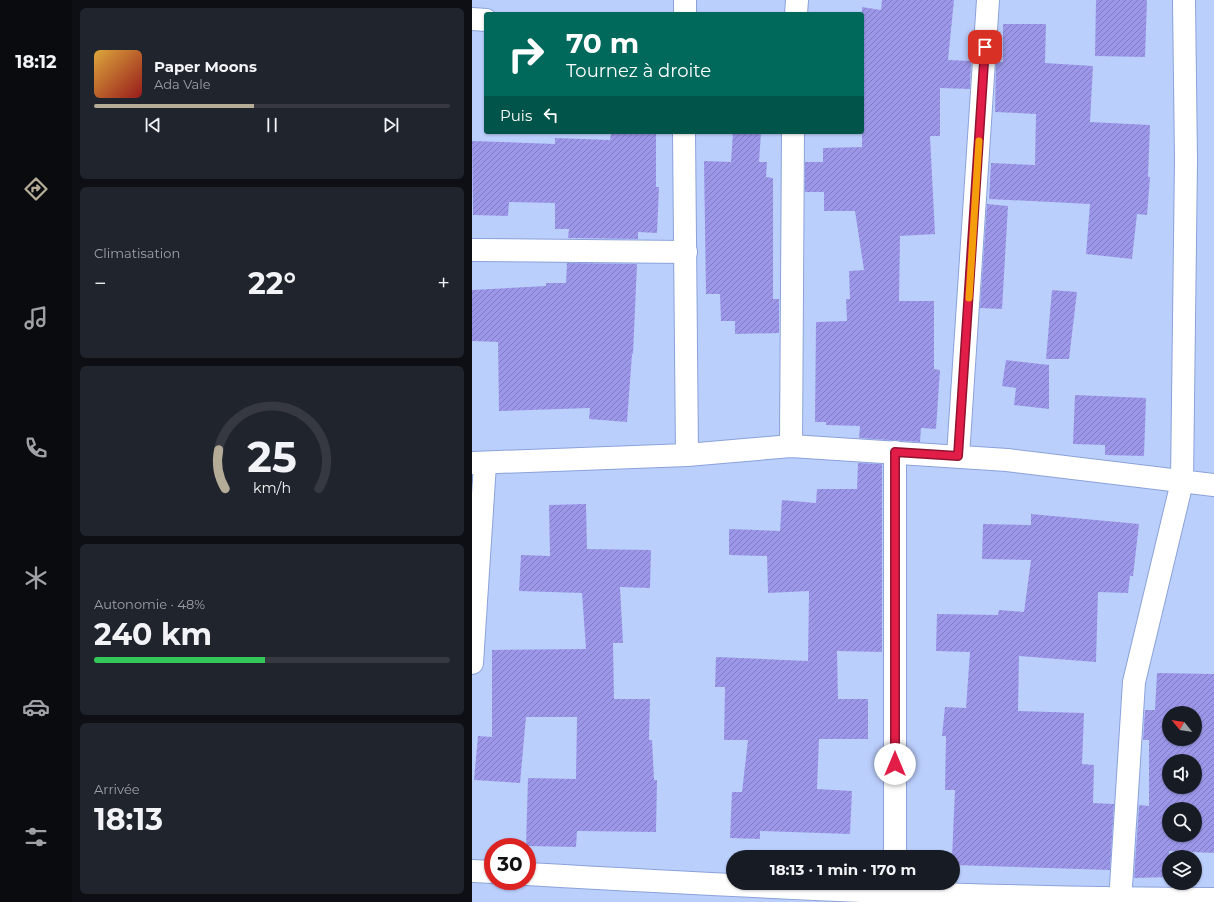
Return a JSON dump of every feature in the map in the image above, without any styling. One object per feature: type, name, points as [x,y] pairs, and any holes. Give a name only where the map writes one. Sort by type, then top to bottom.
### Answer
[{"type":"street","points":[[684,12],[685,0]]},
{"type":"street","points":[[796,12],[797,0]]},
{"type":"street","points":[[958,456],[988,0]]},
{"type":"street","points":[[1120,901],[1134,682],[1182,482],[1186,160],[1184,0]]},
{"type":"street","points":[[472,19],[484,20]]},
{"type":"street","points":[[684,134],[687,455]]},
{"type":"street","points":[[791,446],[793,134]]},
{"type":"street","points":[[472,250],[686,252]]},
{"type":"street","points":[[472,664],[479,463],[687,455],[791,446],[1007,460],[1214,485]]},
{"type":"street","points":[[895,452],[895,850]]},
{"type":"street","points":[[472,871],[484,872]]},
{"type":"street","points":[[536,874],[710,884],[1120,901],[1214,899]]},
{"type":"building","points":[[882,0],[954,0],[948,60],[971,61],[970,89],[940,88],[940,136],[930,136],[935,234],[900,236],[899,301],[934,301],[934,369],[940,370],[936,429],[921,428],[920,442],[859,438],[860,426],[826,425],[826,422],[815,422],[816,322],[847,321],[846,299],[850,299],[849,271],[864,270],[855,211],[824,211],[824,192],[805,192],[805,162],[823,162],[823,148],[862,147],[862,134],[864,134],[864,12],[862,12],[862,7],[881,10]]},
{"type":"building","points":[[1096,0],[1147,0],[1145,57],[1095,56]]},
{"type":"building","points":[[1003,24],[1046,24],[1045,63],[1093,66],[1090,122],[1150,125],[1148,177],[1150,177],[1147,215],[1137,214],[1132,259],[1086,254],[1090,204],[989,199],[991,163],[1035,165],[1036,114],[995,112],[996,62],[1003,62]]},
{"type":"building","points":[[611,134],[656,134],[656,187],[659,187],[657,233],[638,232],[638,239],[568,238],[569,229],[555,229],[555,203],[509,202],[508,216],[473,215],[472,141],[555,144],[555,138],[610,140]]},
{"type":"building","points":[[733,134],[761,134],[759,162],[767,162],[766,177],[773,178],[773,299],[779,299],[779,333],[735,334],[735,321],[721,321],[720,294],[706,294],[704,161],[731,162]]},
{"type":"building","points":[[987,204],[1008,206],[1002,309],[980,308]]},
{"type":"building","points":[[567,263],[637,264],[633,354],[627,422],[589,419],[590,408],[499,411],[498,342],[472,341],[472,290],[546,286],[546,283],[566,283]]},
{"type":"building","points":[[1052,290],[1077,292],[1069,359],[1046,359]]},
{"type":"building","points":[[1006,360],[1049,365],[1049,409],[1014,405],[1016,388],[1002,386]]},
{"type":"building","points":[[1075,395],[1146,398],[1144,456],[1105,455],[1105,445],[1073,444]]},
{"type":"building","points":[[858,463],[882,464],[882,652],[837,651],[838,699],[868,699],[868,739],[819,739],[817,789],[852,791],[850,834],[760,831],[760,839],[730,838],[732,792],[742,792],[748,740],[724,740],[725,687],[715,687],[716,657],[808,661],[809,591],[768,593],[767,556],[729,555],[729,529],[780,531],[782,500],[816,503],[817,489],[857,489]]},
{"type":"building","points":[[586,504],[587,549],[651,550],[650,588],[620,587],[623,643],[613,643],[614,699],[650,699],[649,740],[652,740],[654,780],[657,780],[656,832],[577,831],[576,847],[536,846],[536,838],[526,838],[528,778],[576,779],[577,717],[526,717],[520,783],[474,780],[478,736],[492,737],[492,650],[586,649],[582,593],[519,591],[521,555],[550,556],[549,505]]},
{"type":"building","points":[[1031,514],[1139,524],[1133,576],[1130,576],[1128,593],[1098,592],[1096,662],[1019,656],[1018,711],[1084,713],[1082,764],[1094,765],[1093,803],[1114,804],[1110,870],[960,865],[960,850],[952,850],[955,790],[945,790],[946,736],[942,736],[945,707],[966,708],[970,652],[936,651],[937,614],[998,615],[999,610],[1024,612],[1031,560],[982,559],[983,524],[1031,525]]},
{"type":"building","points":[[1157,673],[1214,674],[1214,853],[1202,852],[1202,850],[1162,850],[1162,877],[1134,878],[1139,805],[1149,806],[1149,740],[1143,740],[1145,710],[1155,710]]},
{"type":"slow traffic","points":[[969,298],[979,141]]},
{"type":"route","points":[[895,764],[895,452],[958,456],[985,47]]}]
